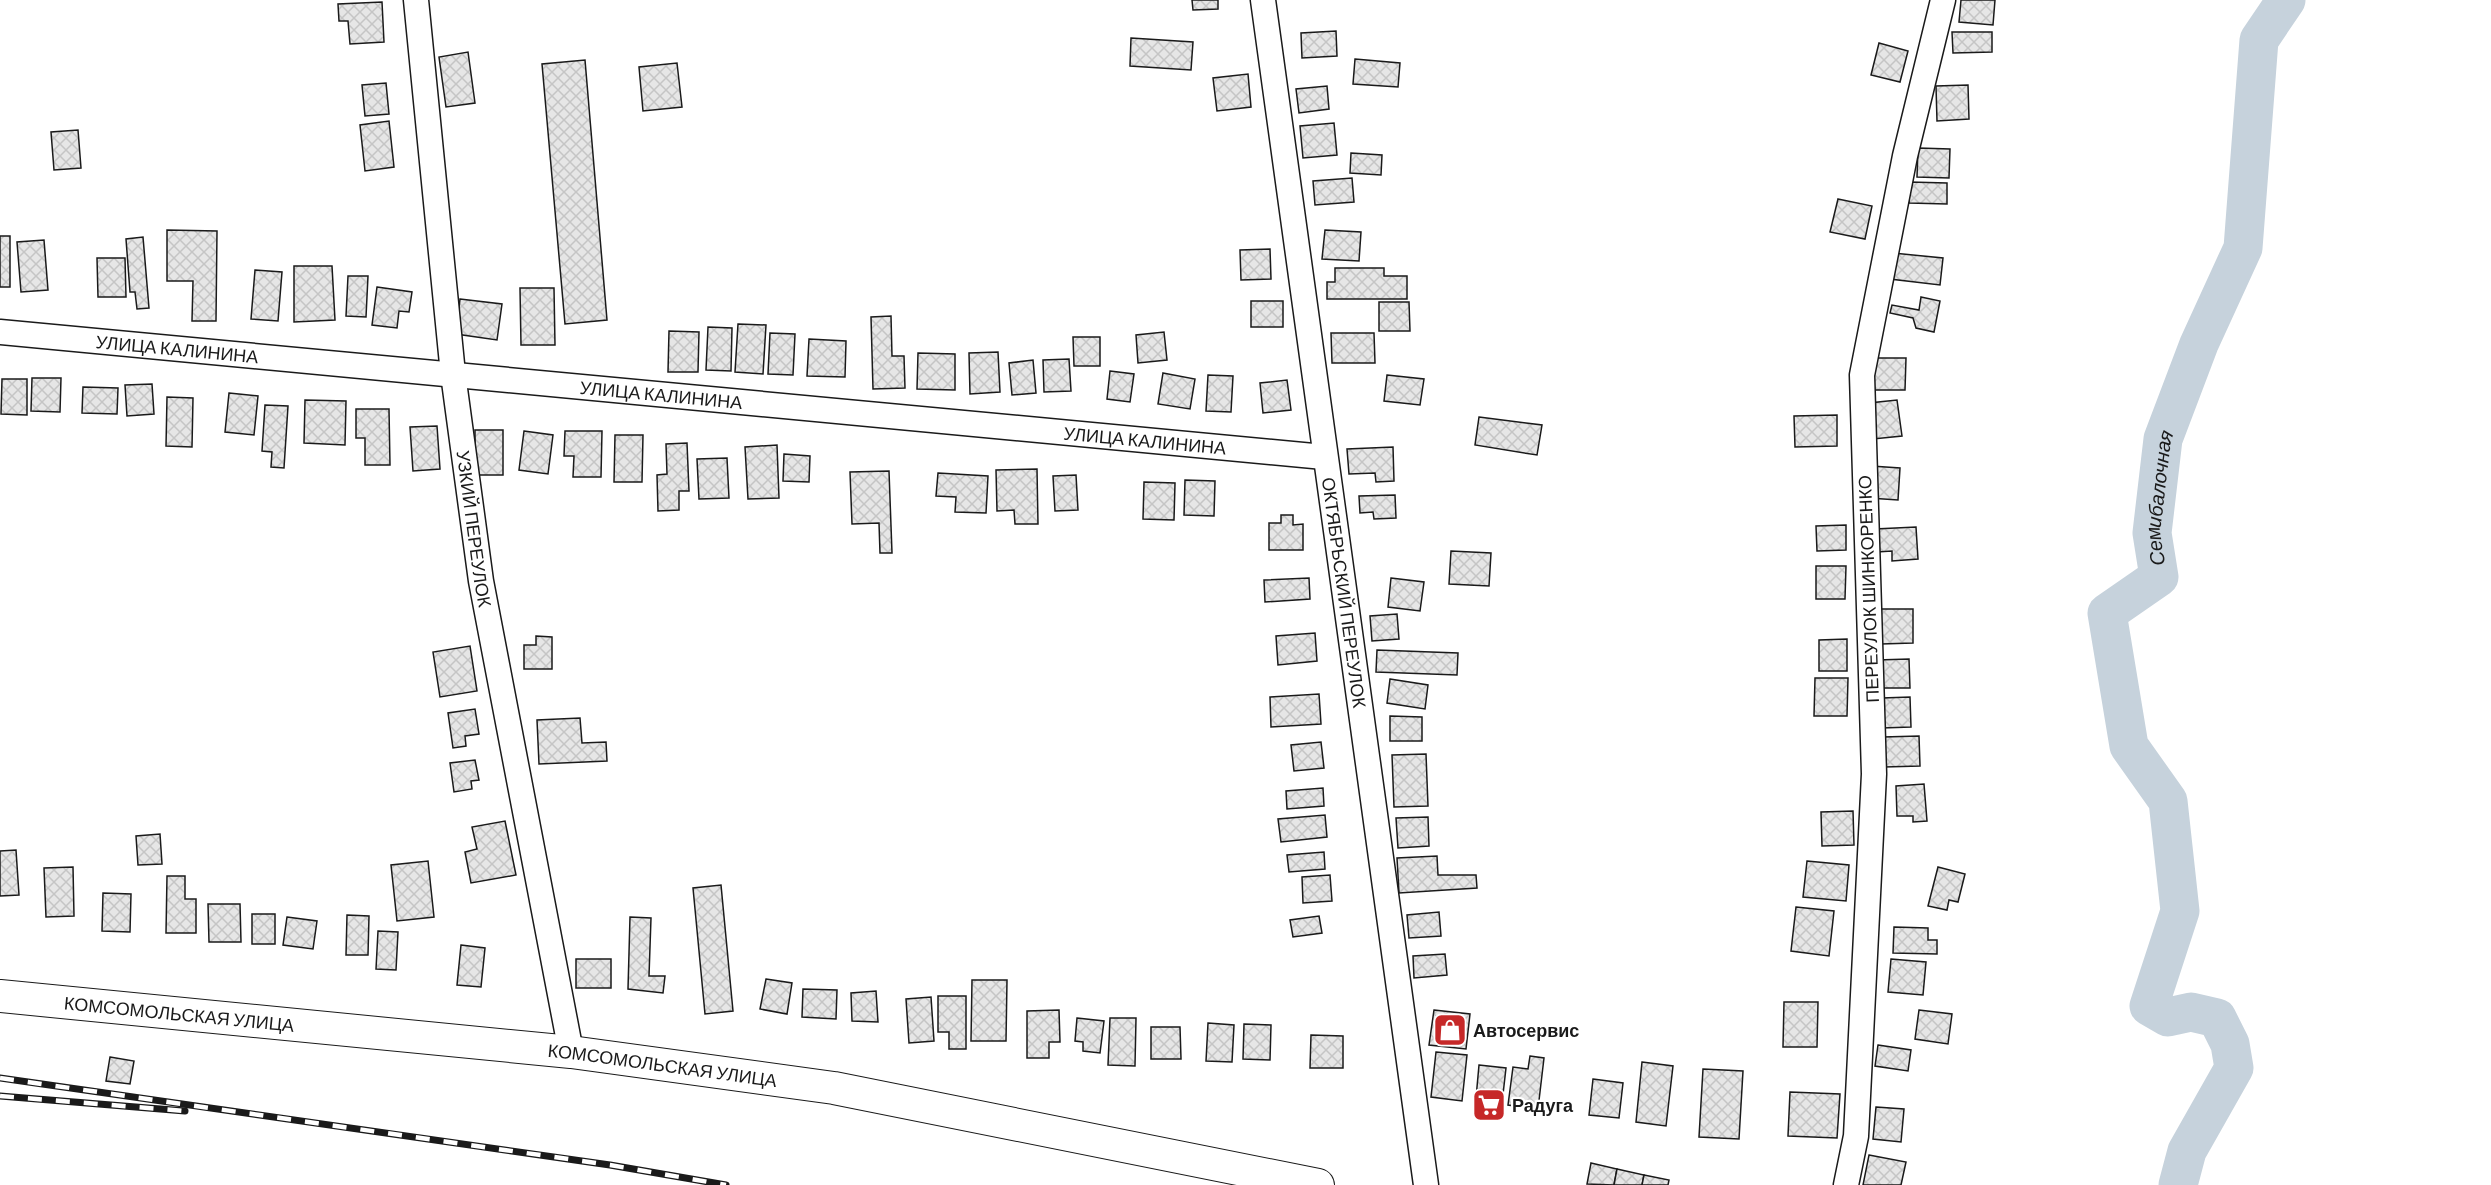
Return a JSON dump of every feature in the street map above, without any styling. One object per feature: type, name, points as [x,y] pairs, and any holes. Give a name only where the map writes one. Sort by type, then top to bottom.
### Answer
[{"type":"main road","name":"КОМСОМОЛЬСКАЯ УЛИЦА","points":[[0,996],[572,1052],[834,1088],[1267,1180],[1318,1185]]},
{"type":"street","name":"УЗКИЙ ПЕРЕУЛОК","points":[[416,0],[453,374],[482,581],[572,1052]]},
{"type":"street","name":"ОКТЯБРЬСКИЙ ПЕРЕУЛОК","points":[[1263,0],[1324,457],[1426,1185]]},
{"type":"street","name":"ПЕРЕУЛОК ШИНКОРЕНКО","points":[[1846,1185],[1856,1136],[1874,774],[1862,375],[1905,156],[1943,0]]},
{"type":"street","name":"УЛИЦА КАЛИНИНА","points":[[0,332],[1324,457]]},
{"type":"building","points":[[1192,0],[1218,0],[1218,9],[1193,10]]},
{"type":"building","points":[[1961,0],[1995,0],[1993,25],[1959,22]]},
{"type":"building","points":[[382,2],[384,42],[350,44],[348,21],[339,21],[338,4]]},
{"type":"building","points":[[1336,31],[1337,56],[1302,58],[1301,33]]},
{"type":"building","points":[[1952,32],[1992,32],[1992,52],[1953,53]]},
{"type":"building","points":[[1131,38],[1193,42],[1191,70],[1130,66]]},
{"type":"building","points":[[1879,43],[1908,51],[1900,82],[1871,75]]},
{"type":"building","points":[[468,52],[475,103],[446,107],[439,57]]},
{"type":"building","points":[[1355,59],[1400,63],[1398,87],[1353,84]]},
{"type":"building","points":[[585,60],[607,320],[565,324],[542,64]]},
{"type":"building","points":[[677,63],[682,107],[643,111],[639,67]]},
{"type":"building","points":[[1248,74],[1251,107],[1217,111],[1213,78]]},
{"type":"building","points":[[386,83],[389,114],[365,116],[362,85]]},
{"type":"building","points":[[1968,85],[1969,119],[1937,121],[1936,86]]},
{"type":"building","points":[[1327,86],[1329,109],[1299,113],[1296,89]]},
{"type":"building","points":[[389,121],[394,167],[365,171],[360,125]]},
{"type":"building","points":[[1334,123],[1337,155],[1303,158],[1300,126]]},
{"type":"building","points":[[78,130],[81,168],[54,170],[51,132]]},
{"type":"building","points":[[1918,148],[1950,149],[1949,178],[1917,177]]},
{"type":"building","points":[[1351,153],[1382,155],[1381,175],[1350,173]]},
{"type":"building","points":[[1352,178],[1354,202],[1315,205],[1313,181]]},
{"type":"building","points":[[1909,182],[1947,183],[1947,204],[1909,203]]},
{"type":"building","points":[[1838,199],[1872,206],[1865,239],[1830,232]]},
{"type":"building","points":[[167,230],[217,231],[216,321],[192,321],[193,281],[167,281]]},
{"type":"building","points":[[1325,230],[1361,232],[1359,261],[1322,259]]},
{"type":"building","points":[[0,236],[10,236],[10,287],[0,287]]},
{"type":"building","points":[[143,237],[149,308],[137,309],[135,292],[130,292],[126,239]]},
{"type":"building","points":[[44,240],[48,290],[21,292],[17,242]]},
{"type":"building","points":[[1270,249],[1271,279],[1241,280],[1240,250]]},
{"type":"building","points":[[1893,253],[1943,258],[1940,285],[1890,279]]},
{"type":"building","points":[[97,258],[125,258],[126,297],[98,297]]},
{"type":"building","points":[[294,266],[332,266],[335,320],[294,322]]},
{"type":"building","points":[[1335,268],[1384,268],[1384,276],[1407,276],[1407,299],[1327,299],[1327,282],[1335,282]]},
{"type":"building","points":[[255,270],[282,272],[278,321],[251,319]]},
{"type":"building","points":[[348,276],[368,276],[366,317],[346,316]]},
{"type":"building","points":[[377,287],[412,292],[409,312],[399,311],[397,328],[372,325]]},
{"type":"building","points":[[520,288],[554,288],[555,345],[521,345]]},
{"type":"building","points":[[1921,297],[1940,301],[1934,332],[1916,328],[1913,318],[1890,313],[1892,305],[1919,310]]},
{"type":"building","points":[[460,299],[502,304],[497,340],[456,334]]},
{"type":"building","points":[[1251,301],[1283,301],[1283,327],[1251,327]]},
{"type":"building","points":[[1379,302],[1409,302],[1410,331],[1379,331]]},
{"type":"building","points":[[891,316],[892,356],[904,356],[905,388],[873,389],[871,317]]},
{"type":"building","points":[[738,324],[766,325],[763,374],[735,372]]},
{"type":"building","points":[[708,327],[732,328],[731,371],[706,370]]},
{"type":"building","points":[[669,331],[699,332],[698,372],[668,372]]},
{"type":"building","points":[[1164,332],[1167,360],[1138,363],[1136,335]]},
{"type":"building","points":[[770,333],[795,334],[793,375],[768,374]]},
{"type":"building","points":[[1331,333],[1374,333],[1375,363],[1332,363]]},
{"type":"building","points":[[1073,337],[1100,337],[1100,366],[1074,366]]},
{"type":"building","points":[[809,339],[846,341],[845,377],[807,376]]},
{"type":"building","points":[[998,352],[1000,392],[970,394],[969,353]]},
{"type":"building","points":[[918,353],[955,354],[955,390],[917,389]]},
{"type":"building","points":[[1874,358],[1906,358],[1905,390],[1873,390]]},
{"type":"building","points":[[1069,359],[1071,391],[1044,392],[1043,360]]},
{"type":"building","points":[[1033,360],[1036,393],[1012,395],[1009,363]]},
{"type":"building","points":[[1110,371],[1134,374],[1130,402],[1107,399]]},
{"type":"building","points":[[1163,373],[1195,379],[1190,409],[1158,404]]},
{"type":"building","points":[[1208,375],[1233,376],[1231,412],[1206,411]]},
{"type":"building","points":[[1387,375],[1424,379],[1420,405],[1384,401]]},
{"type":"building","points":[[32,378],[61,378],[60,412],[31,411]]},
{"type":"building","points":[[2,379],[27,379],[27,415],[1,414]]},
{"type":"building","points":[[1287,380],[1291,410],[1263,413],[1260,383]]},
{"type":"building","points":[[152,384],[154,414],[127,416],[125,385]]},
{"type":"building","points":[[83,387],[118,388],[117,414],[82,413]]},
{"type":"building","points":[[229,393],[258,396],[254,435],[225,432]]},
{"type":"building","points":[[167,397],[193,398],[192,447],[166,446]]},
{"type":"building","points":[[305,400],[346,401],[345,445],[304,443]]},
{"type":"building","points":[[1897,400],[1902,436],[1873,439],[1869,403]]},
{"type":"building","points":[[265,405],[288,406],[284,468],[271,467],[272,452],[262,451]]},
{"type":"building","points":[[356,409],[389,409],[390,465],[365,465],[365,438],[356,438]]},
{"type":"building","points":[[1837,415],[1837,446],[1795,447],[1794,416]]},
{"type":"building","points":[[1479,417],[1542,425],[1537,455],[1475,445]]},
{"type":"building","points":[[437,426],[440,469],[413,471],[410,427]]},
{"type":"building","points":[[475,430],[503,430],[503,475],[475,475]]},
{"type":"building","points":[[524,431],[553,435],[548,474],[519,470]]},
{"type":"building","points":[[565,431],[602,431],[601,477],[573,477],[574,456],[564,456]]},
{"type":"building","points":[[615,435],[643,435],[642,482],[614,482]]},
{"type":"building","points":[[687,443],[689,491],[679,491],[679,510],[658,511],[657,475],[667,474],[666,444]]},
{"type":"building","points":[[777,445],[779,498],[748,499],[745,447]]},
{"type":"building","points":[[1393,447],[1394,481],[1376,482],[1375,473],[1349,474],[1347,449]]},
{"type":"building","points":[[784,454],[810,456],[809,482],[783,481]]},
{"type":"building","points":[[727,458],[729,498],[699,499],[697,459]]},
{"type":"building","points":[[1871,466],[1900,468],[1898,500],[1869,498]]},
{"type":"building","points":[[1037,469],[1038,524],[1015,524],[1014,510],[997,511],[996,470]]},
{"type":"building","points":[[889,471],[892,553],[880,553],[879,523],[852,524],[850,472]]},
{"type":"building","points":[[938,473],[988,476],[986,513],[955,512],[956,497],[936,496]]},
{"type":"building","points":[[1076,475],[1078,510],[1055,511],[1053,476]]},
{"type":"building","points":[[1185,480],[1215,481],[1214,516],[1184,515]]},
{"type":"building","points":[[1144,482],[1175,483],[1174,520],[1143,519]]},
{"type":"building","points":[[1395,495],[1396,518],[1374,519],[1373,512],[1360,513],[1359,496]]},
{"type":"building","points":[[1281,515],[1293,515],[1293,525],[1303,524],[1303,550],[1269,550],[1269,523],[1281,523]]},
{"type":"building","points":[[1846,525],[1846,550],[1817,551],[1816,526]]},
{"type":"building","points":[[1916,527],[1918,559],[1892,561],[1892,551],[1877,552],[1875,529]]},
{"type":"building","points":[[1451,551],[1491,553],[1489,586],[1449,584]]},
{"type":"building","points":[[1816,566],[1846,566],[1845,599],[1816,599]]},
{"type":"building","points":[[1309,578],[1310,599],[1265,602],[1264,580]]},
{"type":"building","points":[[1391,578],[1424,582],[1420,611],[1388,607]]},
{"type":"building","points":[[1880,609],[1913,609],[1913,643],[1881,644]]},
{"type":"building","points":[[1397,614],[1399,639],[1372,641],[1370,616]]},
{"type":"building","points":[[1315,633],[1317,661],[1278,665],[1276,636]]},
{"type":"building","points":[[536,636],[552,637],[552,669],[524,669],[524,645],[536,645]]},
{"type":"building","points":[[1847,639],[1847,671],[1819,671],[1819,640]]},
{"type":"building","points":[[470,646],[477,691],[440,697],[433,652]]},
{"type":"building","points":[[1377,650],[1458,653],[1457,675],[1376,672]]},
{"type":"building","points":[[1909,659],[1910,688],[1878,688],[1877,660]]},
{"type":"building","points":[[1815,678],[1848,678],[1847,716],[1814,716]]},
{"type":"building","points":[[1390,679],[1428,685],[1425,709],[1387,703]]},
{"type":"building","points":[[1319,694],[1321,724],[1271,727],[1270,697]]},
{"type":"building","points":[[1910,697],[1911,727],[1882,728],[1882,698]]},
{"type":"building","points":[[475,709],[479,734],[465,736],[466,746],[453,748],[448,713]]},
{"type":"building","points":[[1390,716],[1422,717],[1422,741],[1390,741]]},
{"type":"building","points":[[580,718],[582,743],[606,742],[607,761],[539,764],[537,720]]},
{"type":"building","points":[[1919,736],[1920,766],[1884,767],[1883,737]]},
{"type":"building","points":[[1321,742],[1324,768],[1294,771],[1291,745]]},
{"type":"building","points":[[1426,754],[1428,806],[1394,807],[1392,755]]},
{"type":"building","points":[[475,760],[479,780],[471,781],[472,789],[454,792],[450,763]]},
{"type":"building","points":[[1924,784],[1927,821],[1913,822],[1913,816],[1897,816],[1896,786]]},
{"type":"building","points":[[1323,788],[1324,806],[1287,809],[1286,791]]},
{"type":"building","points":[[1853,811],[1854,845],[1822,846],[1821,812]]},
{"type":"building","points":[[1325,815],[1327,837],[1281,842],[1278,819]]},
{"type":"building","points":[[1428,817],[1429,846],[1398,848],[1396,818]]},
{"type":"building","points":[[505,821],[516,875],[471,883],[465,852],[477,849],[472,827]]},
{"type":"building","points":[[160,834],[162,864],[138,865],[136,836]]},
{"type":"building","points":[[16,850],[19,895],[0,896],[0,851]]},
{"type":"building","points":[[1324,852],[1325,869],[1289,872],[1287,855]]},
{"type":"building","points":[[1437,856],[1438,875],[1476,875],[1477,888],[1399,893],[1397,858]]},
{"type":"building","points":[[428,861],[434,917],[397,921],[391,865]]},
{"type":"building","points":[[1807,861],[1849,865],[1846,901],[1803,897]]},
{"type":"building","points":[[73,867],[74,916],[46,917],[44,868]]},
{"type":"building","points":[[1938,867],[1965,874],[1958,902],[1949,900],[1947,910],[1928,906]]},
{"type":"building","points":[[1330,875],[1332,901],[1303,903],[1302,877]]},
{"type":"building","points":[[167,876],[185,876],[185,899],[196,899],[196,933],[166,933]]},
{"type":"building","points":[[721,885],[733,1011],[705,1014],[693,888]]},
{"type":"building","points":[[103,893],[131,894],[130,932],[102,931]]},
{"type":"building","points":[[208,904],[240,904],[241,942],[209,942]]},
{"type":"building","points":[[1796,907],[1834,911],[1829,956],[1791,951]]},
{"type":"building","points":[[1439,912],[1441,936],[1409,938],[1407,915]]},
{"type":"building","points":[[252,914],[275,914],[275,944],[252,944]]},
{"type":"building","points":[[347,915],[369,916],[368,955],[346,955]]},
{"type":"building","points":[[1319,916],[1322,933],[1293,937],[1290,920]]},
{"type":"building","points":[[287,917],[317,921],[313,949],[283,945]]},
{"type":"building","points":[[630,917],[651,918],[649,976],[665,976],[663,993],[628,989]]},
{"type":"building","points":[[1894,927],[1928,928],[1928,940],[1937,940],[1937,954],[1893,953]]},
{"type":"building","points":[[378,931],[398,932],[396,970],[376,969]]},
{"type":"building","points":[[461,945],[485,948],[481,987],[457,985]]},
{"type":"building","points":[[1445,954],[1447,975],[1414,978],[1413,956]]},
{"type":"building","points":[[576,959],[611,959],[611,988],[576,988]]},
{"type":"building","points":[[1891,959],[1926,962],[1923,995],[1888,992]]},
{"type":"building","points":[[766,979],[792,983],[787,1014],[760,1009]]},
{"type":"building","points":[[972,980],[1007,980],[1006,1041],[971,1041]]},
{"type":"building","points":[[803,989],[837,990],[836,1019],[802,1017]]},
{"type":"building","points":[[876,991],[878,1022],[852,1021],[851,993]]},
{"type":"building","points":[[938,996],[966,996],[966,1049],[949,1049],[949,1032],[938,1032]]},
{"type":"building","points":[[931,997],[934,1041],[909,1043],[906,999]]},
{"type":"building","points":[[1784,1002],[1818,1002],[1817,1047],[1783,1047]]},
{"type":"building","points":[[1059,1010],[1060,1042],[1049,1042],[1049,1058],[1027,1058],[1027,1011]]},
{"type":"building","name":"Автосервис","points":[[1434,1010],[1470,1014],[1466,1049],[1429,1045]]},
{"type":"building","points":[[1919,1010],[1952,1014],[1948,1044],[1915,1039]]},
{"type":"building","points":[[1077,1018],[1104,1021],[1100,1053],[1083,1051],[1083,1042],[1075,1041]]},
{"type":"building","points":[[1110,1018],[1136,1018],[1135,1066],[1108,1065]]},
{"type":"building","points":[[1208,1023],[1234,1025],[1232,1062],[1206,1061]]},
{"type":"building","points":[[1244,1024],[1271,1025],[1270,1060],[1243,1059]]},
{"type":"building","points":[[1151,1027],[1180,1027],[1181,1059],[1151,1059]]},
{"type":"building","points":[[1311,1035],[1343,1036],[1343,1068],[1310,1068]]},
{"type":"building","points":[[1878,1045],[1911,1050],[1908,1071],[1875,1066]]},
{"type":"building","points":[[1436,1052],[1467,1055],[1462,1101],[1431,1097]]},
{"type":"building","points":[[1530,1056],[1544,1058],[1538,1109],[1508,1105],[1513,1067],[1528,1069]]},
{"type":"building","points":[[110,1057],[134,1061],[130,1084],[106,1081]]},
{"type":"building","points":[[1642,1062],[1673,1066],[1666,1126],[1636,1122]]},
{"type":"building","points":[[1479,1065],[1506,1068],[1501,1112],[1475,1109]]},
{"type":"building","points":[[1703,1069],[1743,1071],[1739,1139],[1699,1137]]},
{"type":"building","points":[[1593,1079],[1623,1083],[1619,1118],[1589,1115]]},
{"type":"building","points":[[1790,1092],[1840,1094],[1837,1138],[1788,1136]]},
{"type":"building","points":[[1876,1107],[1904,1109],[1901,1142],[1873,1139]]},
{"type":"building","points":[[1869,1155],[1906,1162],[1901,1185],[1863,1185]]},
{"type":"building","points":[[1591,1163],[1617,1169],[1614,1185],[1587,1184]]},
{"type":"building","points":[[1617,1169],[1644,1175],[1642,1185],[1614,1185]]},
{"type":"building","points":[[1644,1175],[1669,1180],[1668,1185],[1642,1185]]},
{"type":"waterway","name":"Семибалочная","points":[[2178,1185],[2187,1151],[2234,1068],[2230,1044],[2217,1018],[2191,1012],[2168,1017],[2149,1006],[2180,911],[2168,801],[2129,746],[2107,613],[2159,577],[2152,533],[2163,439],[2199,344],[2243,248],[2259,40],[2286,0]]},
{"type":"railway","points":[[0,1078],[610,1165],[726,1185]]},
{"type":"railway","points":[[0,1096],[185,1111]]},
{"type":"place","name":"Автосервис","points":[[1450,1030]]},
{"type":"place","name":"Радуга","points":[[1489,1105]]}]
